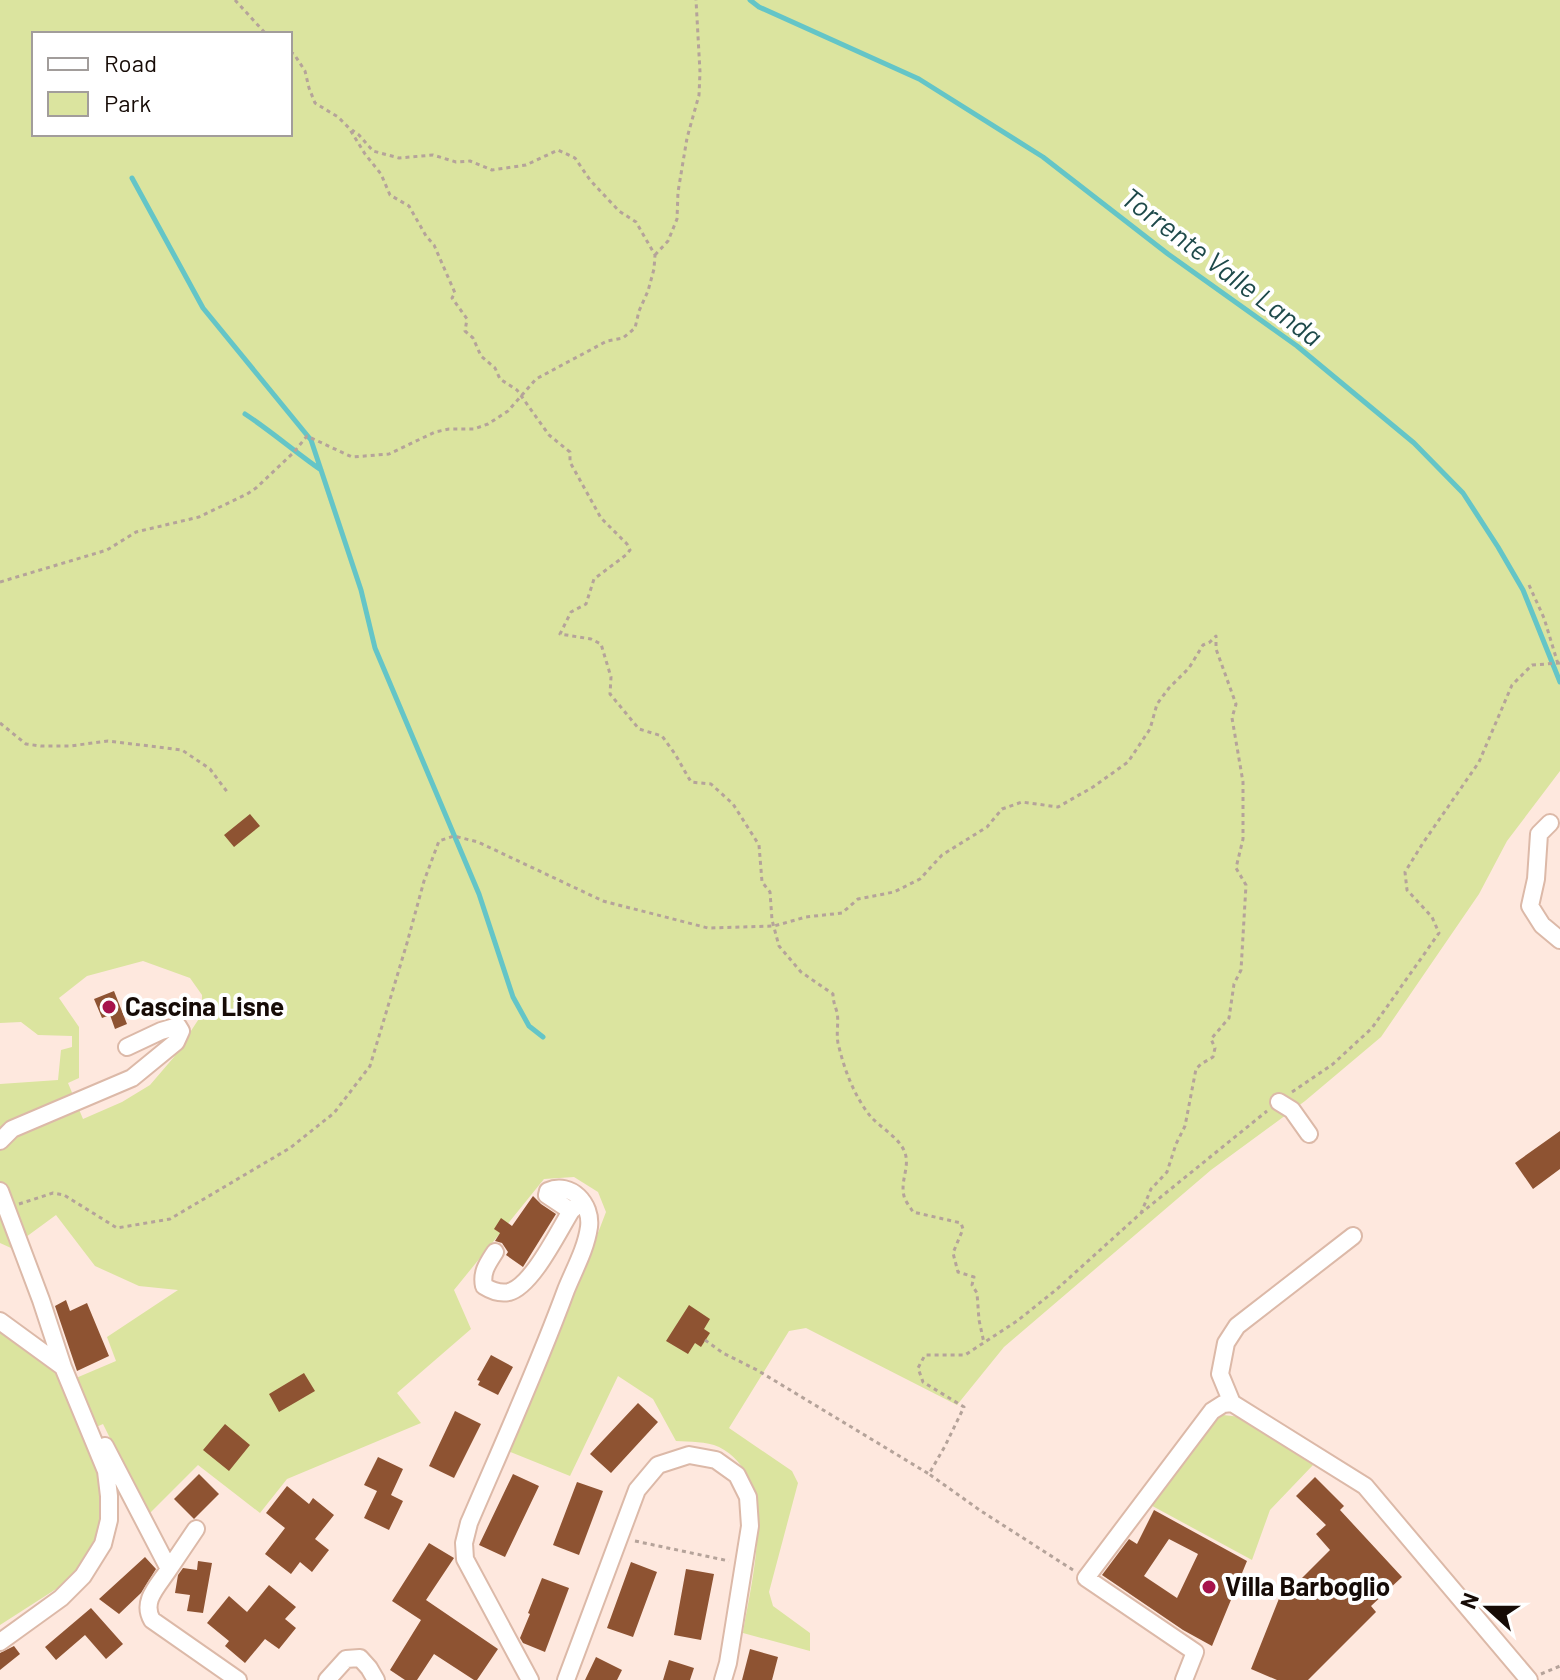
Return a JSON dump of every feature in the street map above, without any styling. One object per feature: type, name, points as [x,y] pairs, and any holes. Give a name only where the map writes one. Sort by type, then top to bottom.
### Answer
[{"type":"street","points":[[1550,823],[1539,834],[1536,879],[1530,906],[1542,925],[1560,940]]},
{"type":"street","points":[[0,1141],[12,1129],[132,1078],[176,1042],[181,1031],[178,1026],[170,1028],[127,1047]]},
{"type":"street","points":[[1279,1102],[1292,1110],[1309,1134]]},
{"type":"street","points":[[0,1191],[63,1367],[106,1471],[109,1496],[109,1520],[103,1544],[83,1576],[61,1598],[0,1642]]},
{"type":"street","points":[[495,1252],[484,1270],[484,1286],[499,1292],[511,1292],[524,1283],[535,1269],[577,1207],[588,1211],[590,1222],[587,1238],[552,1329],[469,1523],[464,1543],[465,1559],[530,1680]]},
{"type":"street","points":[[1353,1236],[1237,1326],[1226,1343],[1220,1374],[1232,1403],[1365,1486],[1529,1680]]},
{"type":"street","points":[[0,1321],[63,1367]]},
{"type":"street","points":[[1184,1680],[1195,1652],[1086,1578],[1212,1411],[1223,1404],[1232,1403]]},
{"type":"street","points":[[91,1435],[104,1444],[169,1569]]},
{"type":"street","points":[[566,1680],[637,1490],[658,1465],[689,1455],[716,1460],[737,1475],[748,1497],[750,1526],[723,1680]]},
{"type":"street","points":[[196,1529],[147,1602],[148,1613],[152,1620],[238,1680]]},
{"type":"street","points":[[327,1680],[346,1659],[360,1658],[376,1680]]},
{"type":"path","points":[[235,0],[264,32]]},
{"type":"path","points":[[655,255],[668,241],[677,219],[687,138],[699,95],[696,0]]},
{"type":"path","points":[[0,582],[107,550],[136,532],[199,517],[247,494],[294,452],[307,436],[352,457],[389,454],[435,432],[474,429],[488,424],[508,411],[536,379],[607,341],[623,338],[635,328],[648,291],[655,255],[636,222],[619,211],[590,180],[575,158],[558,150],[526,165],[492,170],[470,161],[456,162],[433,155],[399,158],[373,151],[338,117],[315,103],[305,71],[292,53]]},
{"type":"path","points":[[349,128],[381,174],[390,195],[409,206],[434,245],[455,293],[452,298],[467,319],[465,331],[473,338],[481,356],[495,368],[500,379],[517,390],[549,435],[570,452],[570,462],[601,518],[627,544],[630,550],[594,579],[586,604],[571,612],[560,634],[591,639],[601,644],[611,677],[610,694],[622,710],[639,729],[662,736],[691,782],[711,784],[733,804],[759,845],[762,882],[770,892],[779,946],[801,972],[833,994],[838,1042],[855,1093],[869,1115],[905,1151],[907,1167],[903,1194],[913,1212],[961,1223],[963,1229],[953,1253],[958,1272],[974,1277],[972,1285],[977,1293],[984,1343]]},
{"type":"path","points":[[929,1474],[964,1407],[923,1382],[918,1368],[925,1355],[965,1355],[1017,1321],[1141,1213],[1279,1102],[1333,1064],[1372,1028],[1439,933],[1432,917],[1407,890],[1405,872],[1479,762],[1512,685],[1532,665],[1559,664],[1529,585]]},
{"type":"path","points":[[5,1212],[53,1193],[64,1195],[117,1228],[170,1219],[290,1148],[326,1120],[370,1066],[424,881],[439,841],[454,836],[478,842],[603,901],[708,928],[774,926],[806,917],[842,913],[858,899],[894,892],[920,879],[942,855],[987,827],[1002,809],[1022,802],[1058,807],[1128,762],[1150,729],[1157,704],[1189,668],[1203,645],[1216,636],[1216,649],[1236,704],[1232,718],[1243,782],[1243,839],[1236,868],[1246,885],[1241,970],[1234,984],[1229,1018],[1211,1039],[1215,1048],[1213,1057],[1196,1069],[1185,1126],[1167,1172],[1151,1189],[1141,1213]]},
{"type":"path","points":[[0,723],[26,744],[70,746],[108,741],[182,750],[210,769],[228,793]]},
{"type":"path","points":[[705,1340],[929,1474],[1086,1578]]},
{"type":"path","points":[[619,1538],[744,1564]]},
{"type":"green space","points":[[0,0],[1560,0],[1560,771],[1507,841],[1479,894],[1381,1037],[1305,1101],[1211,1170],[1004,1347],[957,1405],[806,1328],[789,1331],[729,1428],[792,1471],[798,1483],[769,1592],[773,1606],[810,1633],[810,1651],[743,1633],[757,1532],[756,1506],[750,1482],[738,1462],[719,1447],[676,1441],[653,1399],[618,1376],[570,1476],[508,1451],[560,1332],[606,1212],[598,1192],[574,1177],[544,1179],[454,1290],[471,1329],[397,1393],[421,1423],[287,1479],[260,1513],[198,1465],[148,1515],[103,1424],[94,1428],[76,1378],[116,1361],[107,1337],[178,1290],[139,1286],[95,1266],[56,1215],[11,1248],[0,1243],[0,1084],[58,1080],[61,1050],[72,1047],[72,1036],[38,1035],[21,1022],[0,1023]],"holes":[[[143,961],[190,978],[202,995],[202,1014],[174,1057],[150,1085],[122,1102],[83,1119],[68,1083],[79,1078],[79,1027],[59,998],[87,976]]]},
{"type":"green space","points":[[0,1327],[62,1376],[104,1492],[99,1530],[85,1564],[67,1582],[0,1625]]},
{"type":"green space","points":[[1223,1415],[1241,1417],[1313,1465],[1270,1510],[1252,1560],[1145,1502],[1209,1421]]},
{"type":"building","points":[[250,814],[260,826],[234,847],[224,835]]},
{"type":"building","name":"Cascina Lisne","points":[[114,991],[127,1024],[115,1029],[110,1015],[102,1018],[94,999]]},
{"type":"building","points":[[1560,1131],[1560,1169],[1533,1189],[1515,1163]]},
{"type":"building","points":[[533,1196],[556,1214],[523,1267],[506,1255],[508,1252],[502,1243],[495,1241],[500,1233],[494,1229],[501,1218],[512,1226]]},
{"type":"building","points":[[66,1300],[70,1311],[87,1303],[109,1356],[77,1371],[55,1306]]},
{"type":"building","points":[[689,1305],[710,1319],[704,1329],[710,1333],[701,1347],[695,1343],[688,1354],[666,1341]]},
{"type":"building","points":[[491,1355],[513,1367],[498,1395],[478,1385],[480,1381],[477,1380]]},
{"type":"building","points":[[304,1373],[315,1391],[279,1412],[269,1394]]},
{"type":"building","points":[[638,1403],[658,1422],[611,1473],[590,1454]]},
{"type":"building","points":[[455,1411],[481,1424],[454,1478],[429,1466]]},
{"type":"building","points":[[225,1424],[250,1445],[229,1471],[203,1450]]},
{"type":"building","points":[[378,1457],[403,1469],[391,1495],[403,1501],[389,1530],[364,1518],[377,1491],[364,1485]]},
{"type":"building","points":[[199,1474],[219,1494],[194,1519],[174,1499]]},
{"type":"building","points":[[513,1474],[539,1486],[505,1557],[479,1545]]},
{"type":"building","points":[[1315,1477],[1344,1506],[1340,1510],[1402,1577],[1371,1606],[1376,1612],[1308,1680],[1277,1680],[1251,1669],[1282,1591],[1285,1595],[1330,1550],[1316,1534],[1326,1525],[1296,1496]]},
{"type":"building","points":[[577,1482],[603,1491],[579,1555],[553,1545]]},
{"type":"building","points":[[287,1486],[309,1504],[313,1498],[334,1515],[315,1539],[329,1550],[312,1572],[300,1562],[291,1574],[265,1554],[285,1528],[266,1513]]},
{"type":"building","name":"Villa Barboglio","points":[[1154,1510],[1247,1561],[1212,1646],[1102,1575],[1129,1539],[1137,1544]],"holes":[[[1169,1539],[1198,1554],[1177,1598],[1144,1576]]]},
{"type":"building","points":[[429,1543],[454,1558],[426,1600],[498,1649],[477,1680],[434,1654],[417,1680],[405,1680],[390,1670],[421,1620],[392,1601]]},
{"type":"building","points":[[145,1557],[156,1569],[141,1593],[119,1614],[99,1599]]},
{"type":"building","points":[[198,1561],[212,1563],[203,1613],[187,1611],[190,1595],[175,1593],[178,1575],[183,1568],[197,1570]]},
{"type":"building","points":[[631,1562],[657,1572],[633,1637],[607,1628]]},
{"type":"building","points":[[686,1569],[714,1574],[701,1640],[674,1635]]},
{"type":"building","points":[[542,1578],[569,1588],[545,1652],[523,1643],[520,1638]]},
{"type":"building","points":[[269,1585],[296,1607],[285,1619],[296,1628],[279,1649],[265,1639],[245,1663],[225,1646],[229,1641],[207,1623],[229,1596],[247,1612]]},
{"type":"building","points":[[91,1608],[123,1644],[106,1659],[85,1635],[56,1660],[45,1647]]},
{"type":"building","points":[[14,1646],[20,1654],[0,1670],[0,1653]]},
{"type":"building","points":[[750,1649],[778,1657],[772,1680],[742,1680]]},
{"type":"building","points":[[596,1657],[622,1670],[617,1680],[585,1680]]},
{"type":"building","points":[[669,1660],[694,1668],[690,1680],[663,1680]]},
{"type":"waterway","name":"Torrente Valle Landa","points":[[750,0],[759,7],[919,79],[1043,157],[1168,254],[1297,346],[1414,443],[1463,493],[1498,547],[1523,590],[1560,682]]},
{"type":"waterway","points":[[132,178],[203,308],[311,440],[361,590],[375,648],[479,894],[513,997],[529,1026],[543,1037]]},
{"type":"waterway","points":[[245,414],[321,470]]},
{"type":"place","name":"Cascina Lisne","points":[[109,1007]]},
{"type":"place","name":"Villa Barboglio","points":[[1209,1587]]}]
